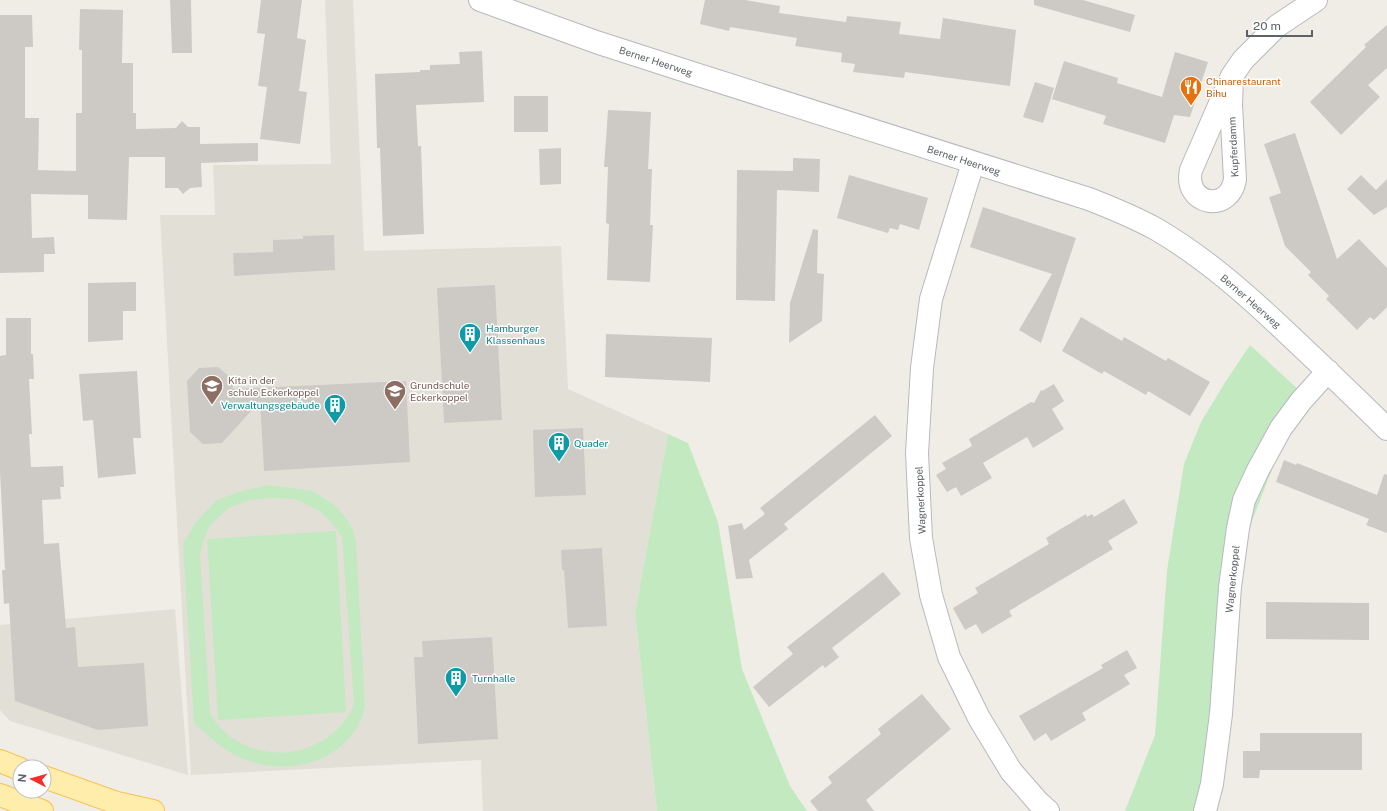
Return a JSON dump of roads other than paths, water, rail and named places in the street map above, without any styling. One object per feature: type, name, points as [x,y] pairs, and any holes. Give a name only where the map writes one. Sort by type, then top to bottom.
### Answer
[{"type":"main road","points":[[0,761],[12,766]]},
{"type":"main road","points":[[52,780],[117,803],[153,811]]},
{"type":"main road","points":[[0,795],[42,811]]},
{"type":"street","name":"Berner Heerweg","points":[[480,0],[596,42],[1089,199],[1123,212],[1187,248],[1214,269],[1269,316],[1387,429]]},
{"type":"street","name":"Kupferdamm","points":[[1232,76],[1231,105],[1236,179],[1232,191],[1224,198],[1207,201],[1196,194],[1189,182],[1189,176],[1232,76],[1243,60],[1277,26],[1316,0]]},
{"type":"street","name":"Wagnerkoppel","points":[[973,163],[931,299],[922,368],[918,445],[921,538],[931,595],[949,657],[979,718],[1011,770],[1038,802],[1048,811]]},
{"type":"street","name":"Wagnerkoppel","points":[[1205,811],[1212,784],[1221,714],[1230,587],[1238,528],[1244,500],[1258,470],[1281,428],[1301,401],[1328,371]]},
{"type":"place","name":"Chinarestaurant Bihu","points":[[1191,106]]},
{"type":"place","name":"Hamburger Klassenhaus","points":[[470,354]]},
{"type":"place","name":"Kita in der schule Eckerkoppel","points":[[212,406]]},
{"type":"place","name":"Grundschule Eckerkoppel","points":[[395,410]]},
{"type":"place","name":"Verwaltungsgebäude","points":[[335,424]]},
{"type":"place","name":"Quader","points":[[559,462]]},
{"type":"place","name":"Turnhalle","points":[[456,698]]}]
